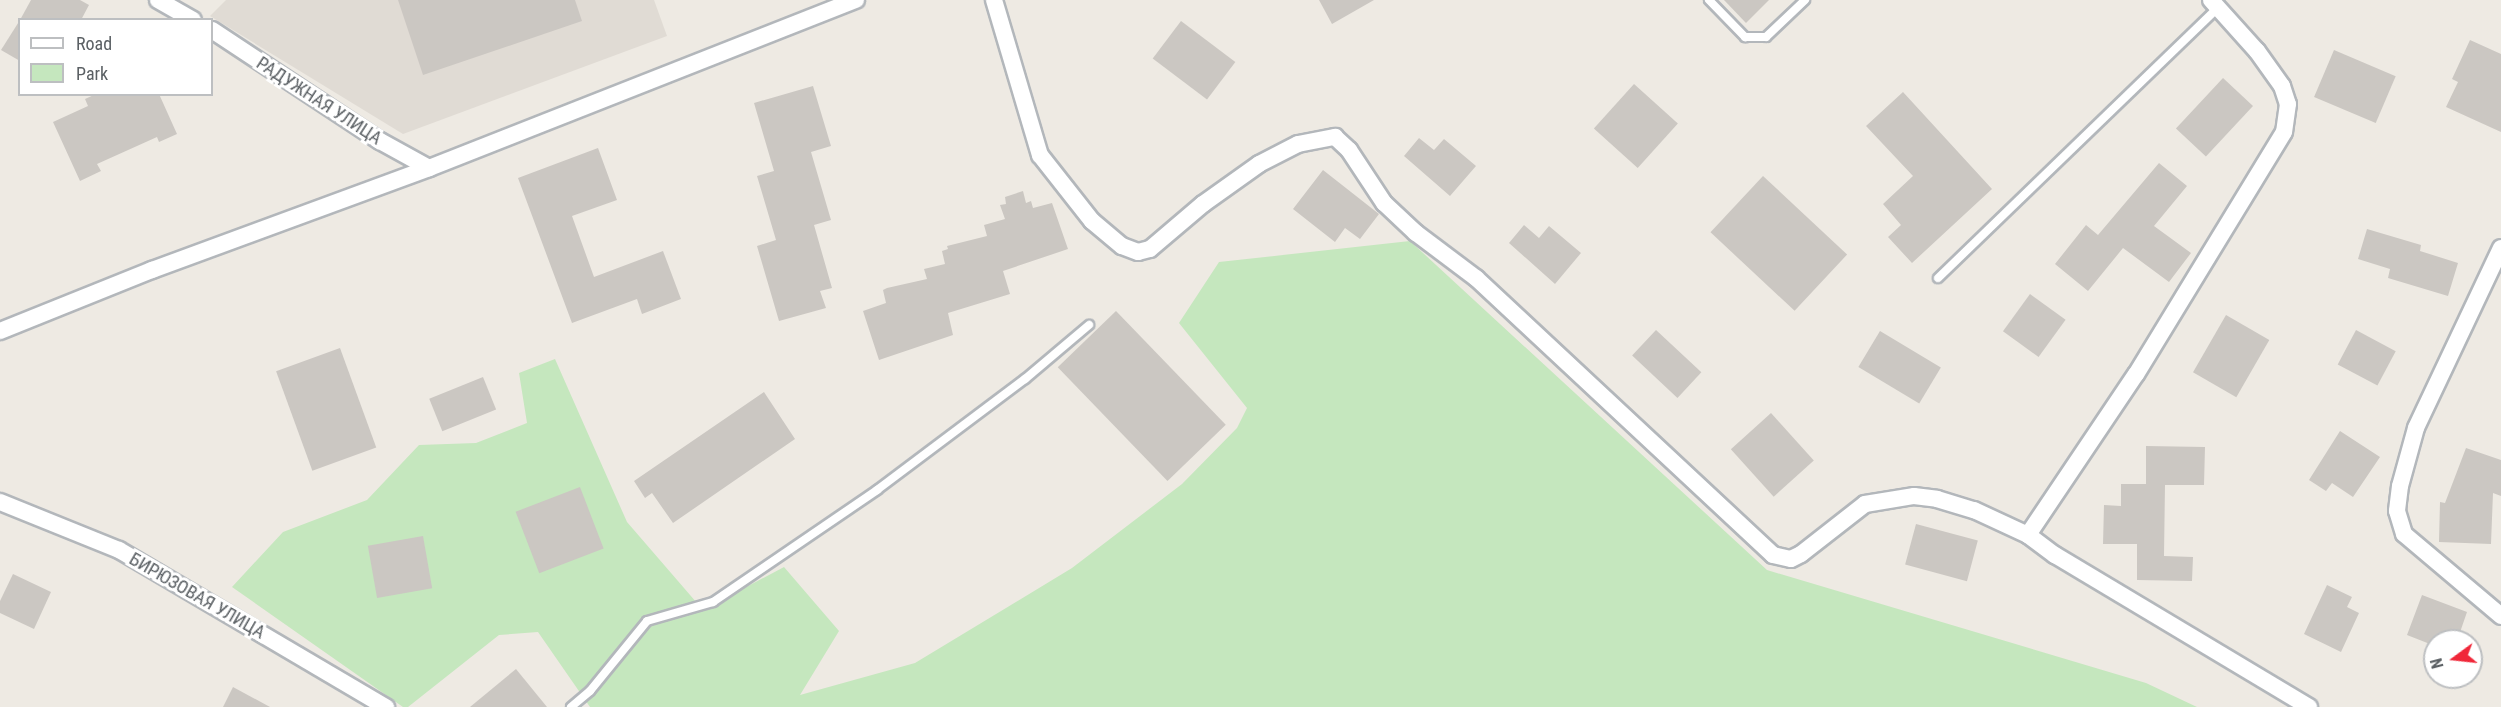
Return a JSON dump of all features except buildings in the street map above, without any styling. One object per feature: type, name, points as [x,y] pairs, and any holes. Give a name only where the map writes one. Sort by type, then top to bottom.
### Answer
[{"type":"street","points":[[158,0],[190,18]]},
{"type":"street","points":[[0,331],[152,270],[429,168],[856,0]]},
{"type":"street","points":[[994,0],[1040,155],[1092,221],[1122,246],[1138,252],[1150,249],[1203,204],[1259,164],[1298,144],[1335,137],[1349,150],[1384,203],[1476,278],[1773,555],[1782,559],[1791,559],[1801,554],[1865,504],[1914,496],[1936,499],[1974,510],[2028,535],[2055,555],[2309,707]]},
{"type":"street","points":[[2028,535],[2136,374],[2284,132],[2288,104],[2282,86],[2257,51],[2214,4]]},
{"type":"street","name":"РАДУЖНАЯ УЛИЦА","points":[[213,31],[380,141],[429,168]]},
{"type":"street","points":[[2501,248],[2416,428],[2400,486],[2397,511],[2404,534],[2501,616]]},
{"type":"street","name":"БИРЮЗОВАЯ УЛИЦА","points":[[0,502],[119,550],[386,707]]},
{"type":"lane","points":[[1709,0],[1745,37],[1766,37],[1804,0]]},
{"type":"lane","points":[[1938,278],[2214,4]]},
{"type":"lane","points":[[572,707],[590,691],[647,621],[713,602],[877,490],[1025,379],[1089,325]]},
{"type":"shaded area","points":[[226,0],[654,0],[667,36],[403,134],[210,16]]},
{"type":"green space","points":[[1410,241],[1767,570],[2146,683],[2197,707],[590,707],[538,632],[499,635],[408,707],[403,707],[232,587],[283,532],[367,500],[419,445],[476,443],[527,423],[519,373],[555,359],[627,522],[703,610],[784,567],[839,631],[800,695],[915,663],[1072,568],[1182,484],[1237,428],[1247,408],[1179,323],[1219,262]]}]
